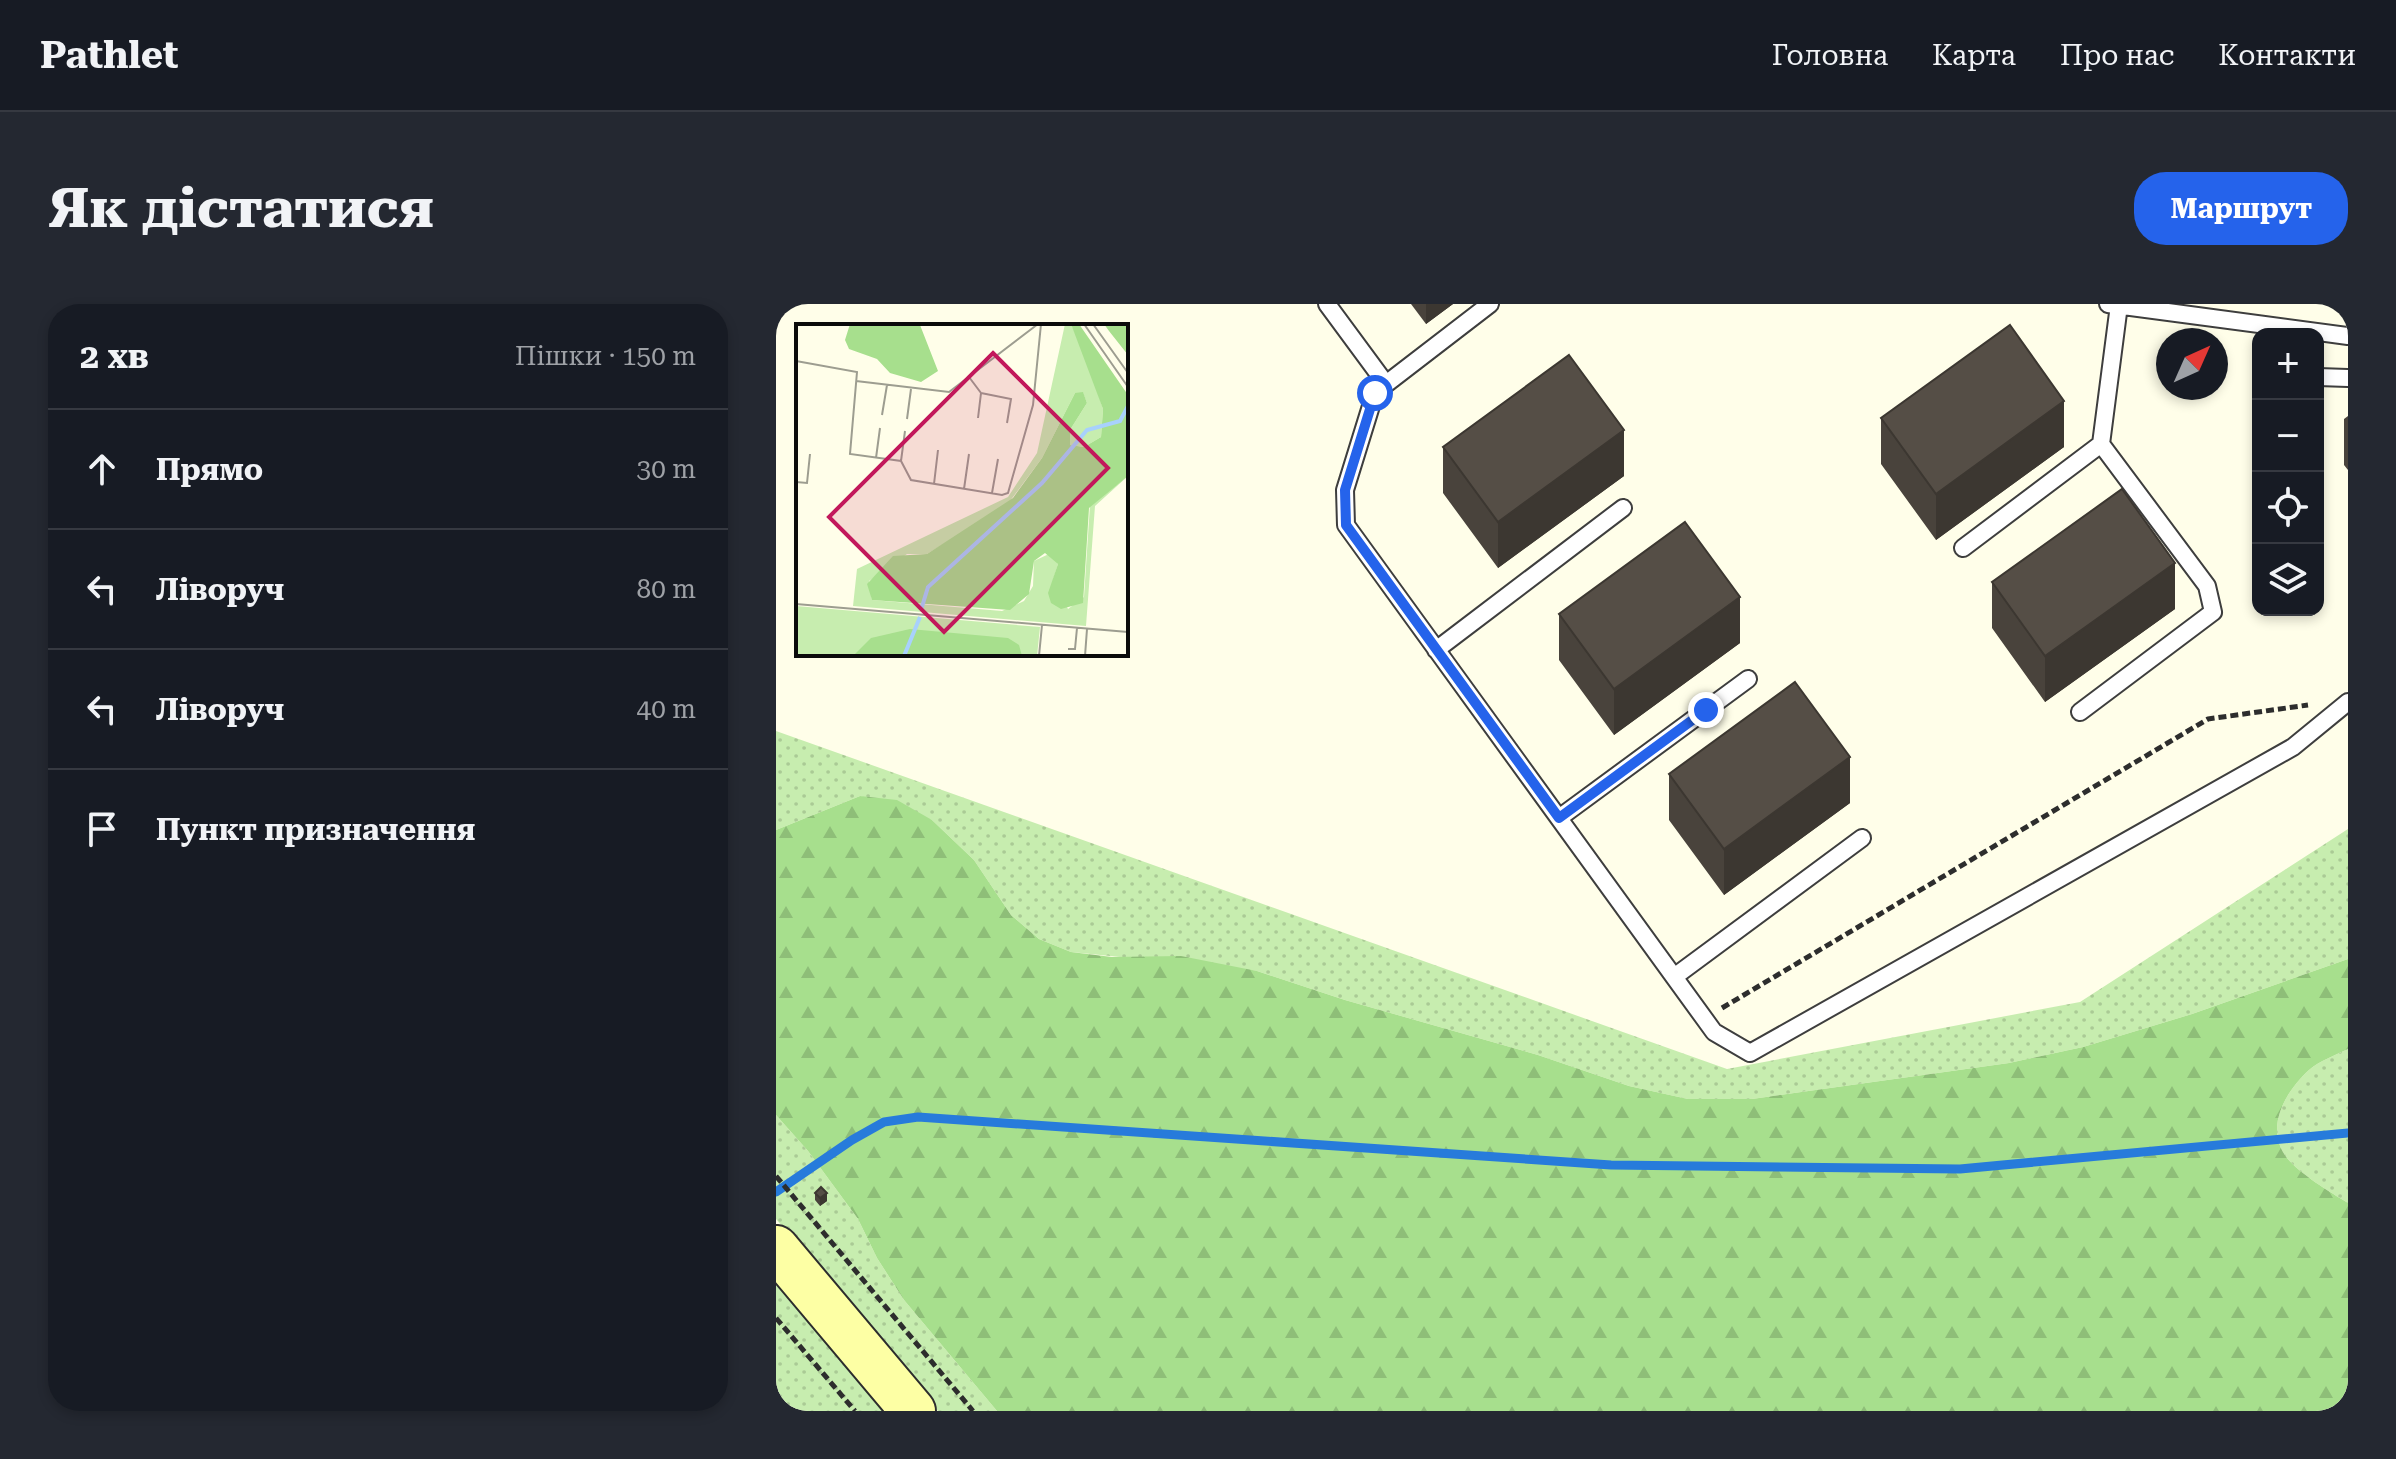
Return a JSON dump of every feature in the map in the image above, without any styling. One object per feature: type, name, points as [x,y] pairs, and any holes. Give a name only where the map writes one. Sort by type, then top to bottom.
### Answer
[{"type":"main road","points":[[776,1248],[913,1411]]},
{"type":"lane","points":[[1327,304],[1386,384]]},
{"type":"lane","points":[[1490,304],[1375,393],[1345,490],[1346,525],[1714,1033],[1750,1053],[2293,747],[2348,702]]},
{"type":"lane","points":[[2080,712],[2213,612],[2207,586],[2101,444],[2113,305],[2348,336]]},
{"type":"lane","points":[[2324,377],[2348,378]]},
{"type":"lane","points":[[1963,548],[2101,444]]},
{"type":"lane","points":[[1436,650],[1623,508]]},
{"type":"lane","points":[[1559,818],[1748,679]]},
{"type":"lane","points":[[1674,977],[1862,838]]},
{"type":"path","points":[[1704,1019],[2208,719],[2317,704]]},
{"type":"path","points":[[776,1176],[973,1411]]},
{"type":"path","points":[[776,1318],[855,1411]]},
{"type":"green space","points":[[776,731],[1727,1069],[2080,1002],[2348,829],[2348,959],[2192,1014],[2083,1047],[2009,1063],[1752,1099],[1688,1099],[1629,1086],[1538,1055],[1345,1000],[1257,971],[1071,952],[1039,939],[1011,915],[974,860],[932,820],[860,796],[776,830]]},
{"type":"green space","points":[[860,796],[897,800],[932,820],[974,860],[1011,915],[1039,939],[1071,952],[1112,957],[1181,956],[1257,971],[1345,1000],[1538,1055],[1629,1086],[1688,1099],[1752,1099],[2009,1063],[2083,1047],[2192,1014],[2348,959],[2348,1049],[2318,1064],[2300,1079],[2280,1111],[2277,1135],[2280,1147],[2293,1164],[2348,1203],[2348,1411],[997,1411],[904,1300],[877,1258],[858,1219],[808,1151],[776,1115],[776,830]]},
{"type":"green space","points":[[2348,1049],[2348,1203],[2293,1164],[2280,1147],[2277,1135],[2280,1111],[2300,1079],[2318,1064]]},
{"type":"green space","points":[[776,1115],[808,1151],[858,1219],[877,1258],[904,1300],[997,1411],[938,1411],[776,1219]]},
{"type":"green space","points":[[776,1271],[894,1411],[776,1411]]},
{"type":"building","points":[[2010,325],[2064,401],[1936,494],[1881,418]]},
{"type":"building","points":[[1569,355],[1624,430],[1498,522],[1443,447]]},
{"type":"building","points":[[2122,489],[2175,563],[2045,656],[1992,582]]},
{"type":"building","points":[[1685,522],[1740,597],[1614,689],[1559,614]]},
{"type":"building","points":[[1795,682],[1850,757],[1724,849],[1669,774]]},
{"type":"building","points":[[821,1187],[827,1193],[820,1198],[815,1193]]},
{"type":"waterway","points":[[776,1192],[884,1122],[918,1117],[1611,1165],[1960,1169],[2348,1133]]},
{"type":"route","points":[[1375,393],[1345,490],[1346,525],[1559,818],[1706,710]]}]
